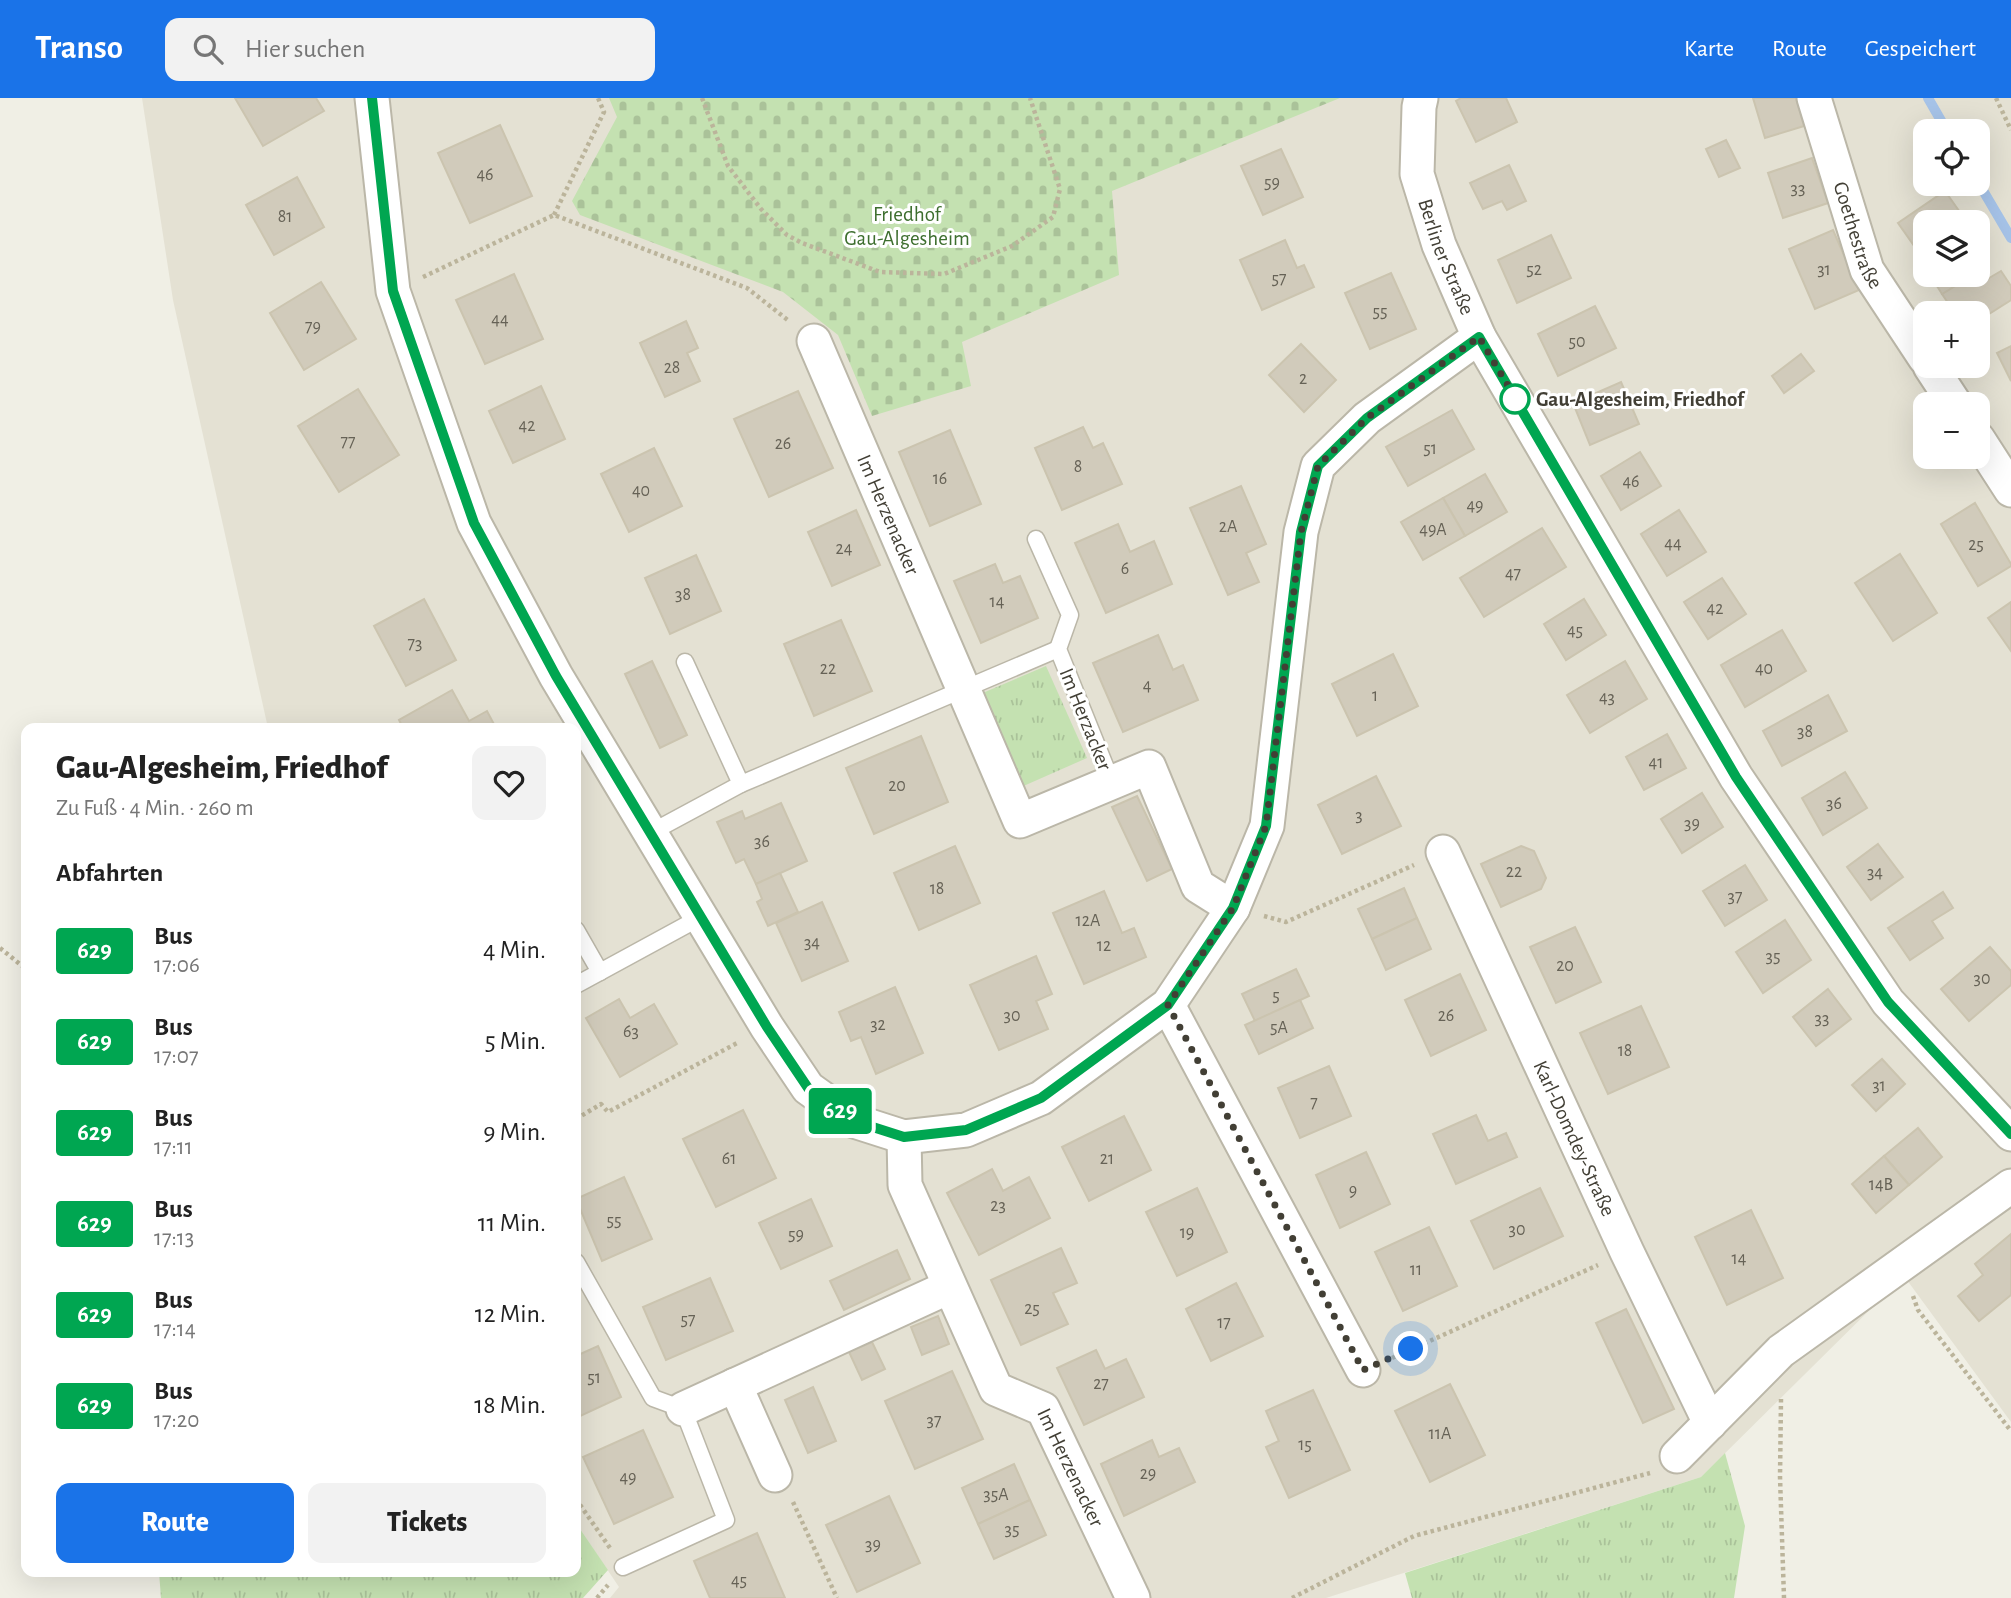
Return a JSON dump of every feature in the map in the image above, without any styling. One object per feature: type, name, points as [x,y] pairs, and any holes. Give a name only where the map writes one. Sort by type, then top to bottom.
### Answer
[{"type":"street","points":[[372,98],[393,291],[474,523],[556,676],[767,1027],[808,1088],[854,1121],[904,1137],[966,1130],[1041,1098],[1168,1005],[1233,908],[1266,826],[1301,532],[1318,466],[1367,418],[1479,337]]},
{"type":"street","name":"Berliner Straße","points":[[1421,98],[1417,174],[1439,245],[1479,337],[1736,777],[1888,1002],[2011,1133]]},
{"type":"street","name":"Goethestraße","points":[[1814,98],[1867,270],[1913,340]]},
{"type":"street","name":"Im Herzenacker","points":[[814,341],[1020,821],[1149,767],[1198,886],[1233,908]]},
{"type":"street","points":[[1990,458],[2011,490]]},
{"type":"street","name":"Karl-Domdey-Straße","points":[[1443,852],[1710,1423]]},
{"type":"street","points":[[1168,1005],[1363,1370]]},
{"type":"street","name":"Im Herzenacker","points":[[904,1137],[905,1185],[996,1389],[1043,1409],[1133,1598]]},
{"type":"street","points":[[1677,1457],[1782,1351],[2011,1186]]},
{"type":"street","points":[[683,1409],[949,1287]]},
{"type":"street","points":[[735,1385],[775,1475]]},
{"type":"lane","name":"Im Herzacker","points":[[1036,539],[1070,615],[1058,649],[1112,783]]},
{"type":"lane","points":[[650,833],[741,784],[1058,649]]},
{"type":"lane","points":[[685,662],[741,784]]},
{"type":"lane","points":[[581,982],[701,917]]},
{"type":"lane","points":[[581,939],[600,972]]},
{"type":"lane","points":[[581,1271],[653,1398],[683,1409],[726,1520],[624,1567]]},
{"type":"path","points":[[393,291],[554,215],[604,111],[598,98]]},
{"type":"path","points":[[702,98],[728,166],[761,209],[787,235],[880,272],[944,274],[1012,246],[1053,217],[1059,189],[1030,98]]},
{"type":"path","points":[[1996,98],[2011,130]]},
{"type":"path","points":[[554,215],[747,288],[814,341]]},
{"type":"path","points":[[1233,908],[1286,922],[1443,852]]},
{"type":"path","points":[[0,948],[21,965]]},
{"type":"path","points":[[581,1116],[601,1104],[608,1112],[767,1027]]},
{"type":"path","points":[[1363,1370],[1628,1252]]},
{"type":"path","points":[[1901,1266],[1918,1310],[2011,1431]]},
{"type":"path","points":[[1782,1351],[1780,1477],[1784,1598]]},
{"type":"path","points":[[1292,1598],[1414,1536],[1658,1471],[1677,1457]]},
{"type":"path","points":[[775,1475],[789,1494],[837,1598]]},
{"type":"path","points":[[581,1506],[624,1567]]},
{"type":"shaded area","points":[[142,98],[2011,98],[2011,1422],[1904,1276],[1701,1477],[1326,1598],[610,1598],[619,1587],[581,1530],[581,723],[267,723],[173,300]]},
{"type":"green space","name":"Friedhof Gau-Algesheim","points":[[609,98],[1340,98],[1112,191],[1119,275],[962,342],[971,386],[872,416],[838,335],[783,292],[580,215],[572,201],[617,117]]},
{"type":"green space","points":[[1046,666],[1087,758],[1019,788],[978,695]]},
{"type":"green space","points":[[1725,1453],[1745,1526],[1734,1598],[1412,1598],[1405,1573],[1701,1477]]},
{"type":"green space","points":[[581,1530],[608,1570],[583,1598],[161,1598],[159,1577],[581,1577]]},
{"type":"building","points":[[235,98],[316,98],[324,111],[263,146]]},
{"type":"building","points":[[1461,98],[1506,98],[1517,122],[1476,142],[1456,101]]},
{"type":"building","points":[[1753,98],[1796,98],[1804,126],[1765,138]]},
{"type":"building","points":[[500,125],[532,196],[470,223],[438,153]]},
{"type":"building","points":[[1726,140],[1740,168],[1719,177],[1706,149]]},
{"type":"building","points":[[1281,149],[1303,197],[1263,215],[1241,166]]},
{"type":"building","points":[[1812,158],[1828,203],[1783,218],[1768,173]]},
{"type":"building","points":[[1509,165],[1526,201],[1507,210],[1502,201],[1483,209],[1470,183]]},
{"type":"building","points":[[297,177],[324,227],[274,255],[246,205]]},
{"type":"building","points":[[1938,196],[1949,196],[1958,210],[1917,210]]},
{"type":"building","points":[[1913,213],[1913,244],[1898,223]]},
{"type":"building","points":[[1833,230],[1859,290],[1815,309],[1789,249]]},
{"type":"building","points":[[1551,235],[1571,278],[1517,303],[1498,260]]},
{"type":"building","points":[[1285,240],[1297,268],[1304,265],[1314,287],[1262,310],[1240,260]]},
{"type":"building","points":[[2001,271],[2011,286],[2011,300],[1990,313],[1990,301],[1947,301],[1942,294],[1953,287],[1990,287],[1990,277]]},
{"type":"building","points":[[1391,273],[1416,329],[1370,349],[1345,293]]},
{"type":"building","points":[[514,274],[543,339],[485,364],[456,300]]},
{"type":"building","points":[[321,282],[356,339],[304,370],[270,313]]},
{"type":"building","points":[[1938,287],[1953,287],[1942,294]]},
{"type":"building","points":[[1595,306],[1616,348],[1558,376],[1538,334]]},
{"type":"building","points":[[686,321],[698,348],[687,353],[700,381],[665,397],[640,343]]},
{"type":"building","points":[[1301,344],[1336,380],[1304,412],[1269,375]]},
{"type":"building","points":[[2011,346],[2011,381],[1997,353]]},
{"type":"building","points":[[1801,354],[1814,371],[1784,393],[1772,376]]},
{"type":"building","points":[[1621,382],[1639,424],[1590,445],[1573,403]]},
{"type":"building","points":[[541,386],[565,439],[513,463],[489,411]]},
{"type":"building","points":[[358,389],[399,455],[339,492],[298,426]]},
{"type":"building","points":[[798,391],[833,468],[769,497],[734,419]]},
{"type":"building","points":[[1452,410],[1474,449],[1408,486],[1386,447]]},
{"type":"building","points":[[1083,427],[1093,448],[1103,443],[1122,484],[1062,510],[1035,448]]},
{"type":"building","points":[[950,430],[981,504],[930,526],[899,452]]},
{"type":"building","points":[[654,448],[682,506],[629,532],[601,474]]},
{"type":"building","points":[[1640,452],[1661,486],[1621,510],[1601,476]]},
{"type":"building","points":[[1485,474],[1507,512],[1465,536],[1443,498]]},
{"type":"building","points":[[1241,486],[1266,544],[1246,553],[1259,582],[1228,595],[1190,508]]},
{"type":"building","points":[[1443,498],[1465,536],[1423,560],[1401,522]]},
{"type":"building","points":[[1975,503],[2011,564],[1978,586],[1941,524]]},
{"type":"building","points":[[856,510],[880,565],[832,586],[808,532]]},
{"type":"building","points":[[1679,510],[1706,552],[1667,576],[1641,534]]},
{"type":"building","points":[[1118,524],[1130,552],[1154,541],[1172,584],[1106,613],[1075,543]]},
{"type":"building","points":[[1542,528],[1566,567],[1484,617],[1460,578]]},
{"type":"building","points":[[1900,554],[1937,613],[1893,641],[1855,583]]},
{"type":"building","points":[[696,555],[721,611],[670,634],[645,578]]},
{"type":"building","points":[[995,564],[1003,583],[1020,576],[1038,618],[981,643],[954,581]]},
{"type":"building","points":[[1722,578],[1746,614],[1708,639],[1684,602]]},
{"type":"building","points":[[424,599],[456,660],[406,686],[374,626]]},
{"type":"building","points":[[1584,599],[1606,635],[1566,660],[1544,624]]},
{"type":"building","points":[[2011,602],[2011,651],[1988,618]]},
{"type":"building","points":[[841,620],[872,691],[814,716],[784,644]]},
{"type":"building","points":[[1782,630],[1806,671],[1745,707],[1721,665]]},
{"type":"building","points":[[1158,635],[1173,670],[1183,665],[1198,700],[1123,732],[1093,663]]},
{"type":"building","points":[[1393,654],[1418,706],[1357,736],[1332,684]]},
{"type":"building","points":[[652,661],[687,735],[660,748],[625,674]]},
{"type":"building","points":[[1625,661],[1647,699],[1590,733],[1567,695]]},
{"type":"building","points":[[452,690],[469,721],[487,711],[493,723],[400,723],[399,720]]},
{"type":"building","points":[[1828,695],[1847,731],[1782,766],[1763,731]]},
{"type":"building","points":[[1667,734],[1686,768],[1644,790],[1626,757]]},
{"type":"building","points":[[921,736],[948,802],[874,834],[846,768]]},
{"type":"building","points":[[1845,772],[1867,808],[1823,835],[1802,798]]},
{"type":"building","points":[[1376,776],[1401,826],[1342,854],[1318,805]]},
{"type":"building","points":[[1702,793],[1723,827],[1682,853],[1661,819]]},
{"type":"building","points":[[1137,796],[1172,869],[1147,881],[1112,807]]},
{"type":"building","points":[[781,803],[807,861],[756,884],[744,859],[736,863],[717,822],[742,811],[745,819]]},
{"type":"building","points":[[1878,844],[1903,877],[1871,900],[1847,867]]},
{"type":"building","points":[[955,846],[980,903],[919,930],[894,873]]},
{"type":"building","points":[[1521,846],[1534,851],[1546,878],[1541,889],[1501,907],[1481,864]]},
{"type":"building","points":[[1745,865],[1767,900],[1725,926],[1703,891]]},
{"type":"building","points":[[780,873],[798,912],[768,926],[757,902],[762,899],[756,884]]},
{"type":"building","points":[[1404,888],[1417,918],[1372,939],[1358,909]]},
{"type":"building","points":[[1104,891],[1122,933],[1134,928],[1146,957],[1084,984],[1053,913]]},
{"type":"building","points":[[1943,892],[1953,908],[1932,921],[1943,938],[1910,960],[1888,928]]},
{"type":"building","points":[[822,902],[848,961],[802,981],[776,923]]},
{"type":"building","points":[[1417,918],[1431,949],[1386,970],[1372,939]]},
{"type":"building","points":[[1785,920],[1811,960],[1763,993],[1736,952]]},
{"type":"building","points":[[1575,927],[1601,982],[1556,1003],[1530,947]]},
{"type":"building","points":[[1990,947],[2011,971],[2011,985],[1969,1021],[1941,989]]},
{"type":"building","points":[[1036,956],[1052,994],[1036,1001],[1048,1029],[999,1050],[970,985]]},
{"type":"building","points":[[1296,969],[1309,996],[1255,1021],[1242,994]]},
{"type":"building","points":[[1460,974],[1486,1030],[1431,1056],[1405,1000]]},
{"type":"building","points":[[895,987],[923,1053],[876,1074],[861,1037],[851,1041],[839,1012]]},
{"type":"building","points":[[1828,989],[1851,1019],[1816,1046],[1793,1017]]},
{"type":"building","points":[[619,999],[630,1018],[654,1004],[677,1044],[620,1077],[586,1018]]},
{"type":"building","points":[[1300,1000],[1313,1028],[1259,1054],[1245,1025]]},
{"type":"building","points":[[1641,1006],[1669,1067],[1608,1094],[1580,1033]]},
{"type":"building","points":[[1882,1059],[1905,1084],[1876,1111],[1852,1085]]},
{"type":"building","points":[[1329,1066],[1351,1116],[1300,1138],[1278,1088]]},
{"type":"building","points":[[743,1110],[776,1178],[716,1207],[683,1139]]},
{"type":"building","points":[[1476,1115],[1488,1141],[1506,1133],[1517,1157],[1456,1184],[1433,1134]]},
{"type":"building","points":[[1124,1116],[1151,1170],[1089,1201],[1062,1147]]},
{"type":"building","points":[[1918,1128],[1942,1157],[1909,1185],[1884,1156]]},
{"type":"building","points":[[1366,1152],[1390,1204],[1340,1228],[1316,1175]]},
{"type":"building","points":[[1884,1156],[1909,1185],[1876,1213],[1852,1184]]},
{"type":"building","points":[[992,1169],[1003,1191],[1029,1177],[1050,1218],[979,1255],[947,1193]]},
{"type":"building","points":[[624,1177],[652,1239],[602,1261],[581,1211],[581,1197]]},
{"type":"building","points":[[1197,1188],[1227,1252],[1177,1276],[1146,1212]]},
{"type":"building","points":[[1540,1188],[1563,1236],[1494,1269],[1471,1221]]},
{"type":"building","points":[[811,1199],[832,1246],[781,1269],[759,1223]]},
{"type":"building","points":[[1751,1210],[1783,1278],[1727,1305],[1695,1237]]},
{"type":"building","points":[[1429,1227],[1457,1286],[1403,1311],[1375,1252]]},
{"type":"building","points":[[2011,1234],[2011,1295],[1979,1321],[1958,1296],[1983,1275],[1975,1264]]},
{"type":"building","points":[[1061,1248],[1077,1283],[1053,1293],[1068,1324],[1021,1345],[991,1280]]},
{"type":"building","points":[[897,1250],[910,1279],[844,1310],[830,1281]]},
{"type":"building","points":[[710,1278],[733,1331],[666,1360],[643,1307]]},
{"type":"building","points":[[1236,1283],[1263,1336],[1211,1361],[1186,1309]]},
{"type":"building","points":[[1626,1309],[1674,1409],[1643,1423],[1596,1323]]},
{"type":"building","points":[[938,1316],[949,1344],[922,1355],[911,1327]]},
{"type":"building","points":[[872,1342],[885,1369],[862,1380],[849,1352]]},
{"type":"building","points":[[598,1346],[621,1397],[581,1416],[581,1354]]},
{"type":"building","points":[[1096,1350],[1105,1369],[1126,1359],[1144,1397],[1084,1425],[1057,1368]]},
{"type":"building","points":[[952,1371],[983,1439],[915,1469],[885,1401]]},
{"type":"building","points":[[1450,1384],[1485,1455],[1430,1482],[1395,1411]]},
{"type":"building","points":[[813,1387],[836,1441],[808,1453],[785,1400]]},
{"type":"building","points":[[1313,1390],[1350,1470],[1289,1498],[1266,1447],[1279,1441],[1266,1411]]},
{"type":"building","points":[[643,1430],[673,1497],[614,1524],[583,1457]]},
{"type":"building","points":[[1152,1440],[1159,1457],[1179,1448],[1195,1482],[1124,1516],[1101,1464]]},
{"type":"building","points":[[1014,1464],[1030,1500],[978,1524],[962,1488]]},
{"type":"building","points":[[889,1496],[920,1563],[857,1592],[826,1525]]},
{"type":"building","points":[[1030,1500],[1046,1535],[994,1559],[978,1524]]},
{"type":"building","points":[[757,1533],[785,1598],[710,1598],[694,1561]]},
{"type":"waterway","points":[[1928,98],[1940,119]]},
{"type":"waterway","points":[[1986,196],[2011,238]]},
{"type":"bus line","name":"629","points":[[372,98],[393,291],[474,523],[556,676],[767,1027],[808,1088],[854,1121],[904,1137],[966,1130],[1041,1098],[1168,1005],[1233,908],[1266,826],[1301,532],[1318,466],[1367,418],[1479,337],[1736,777],[1888,1002],[2011,1134]]},
{"type":"place","name":"Gau-Algesheim, Friedhof","points":[[1515,399]]},
{"type":"route","points":[[1411,1349],[1363,1370],[1168,1005],[1233,908],[1266,826],[1301,532],[1318,466],[1367,418],[1479,337],[1517,401],[1515,399]]}]
